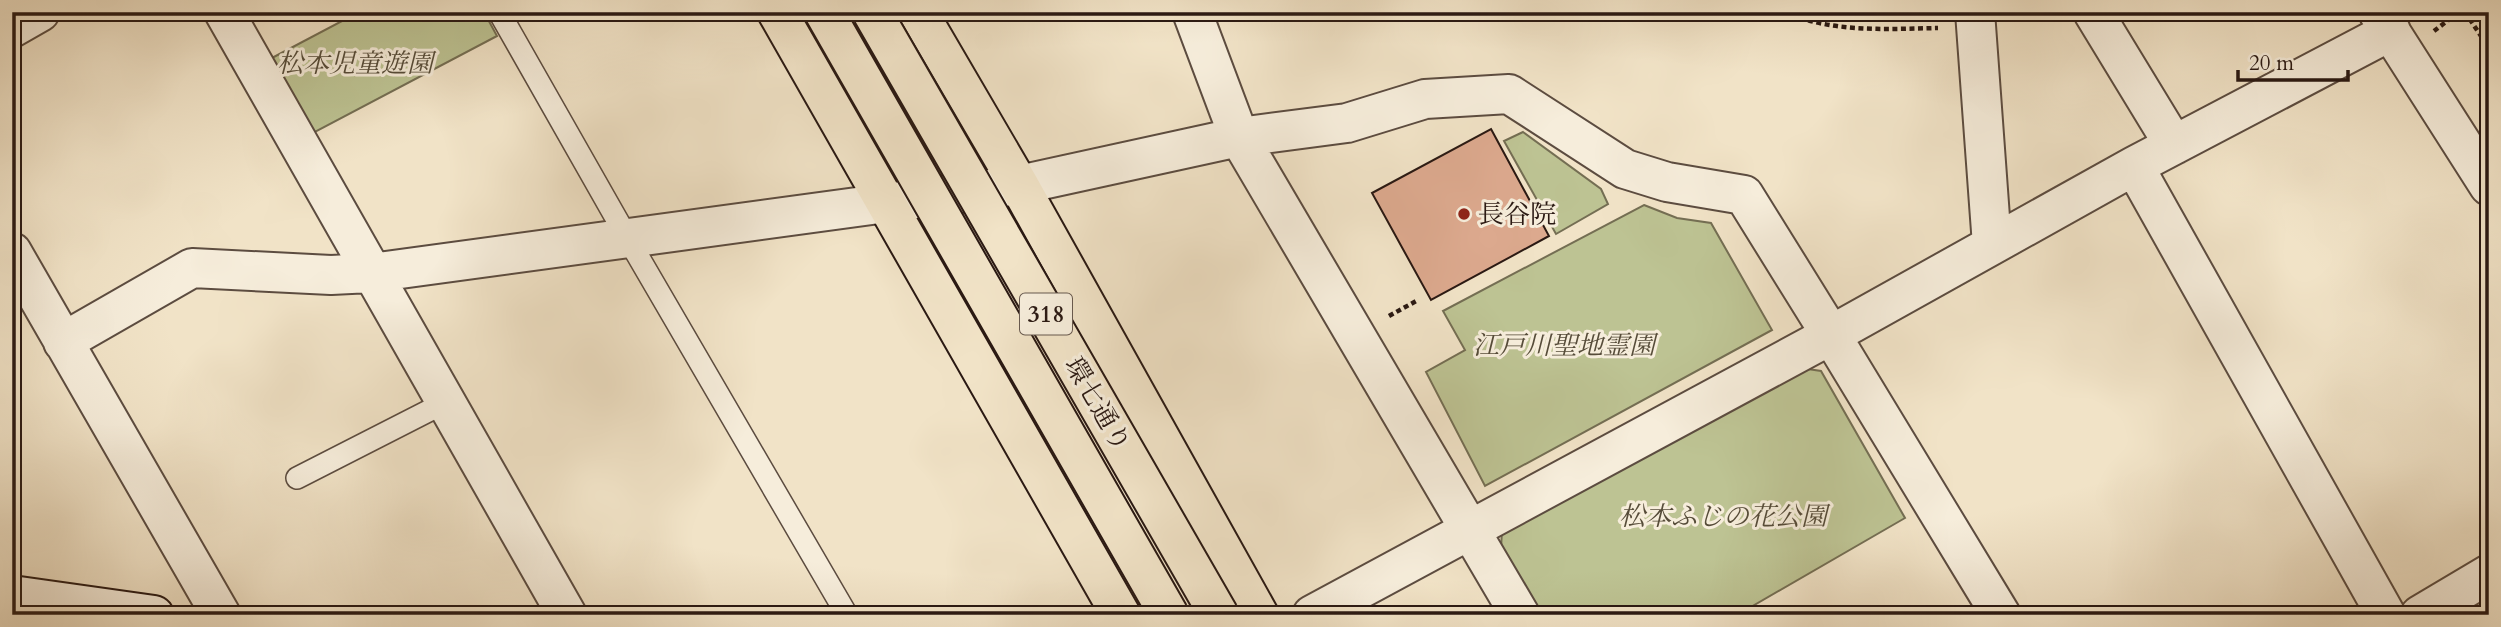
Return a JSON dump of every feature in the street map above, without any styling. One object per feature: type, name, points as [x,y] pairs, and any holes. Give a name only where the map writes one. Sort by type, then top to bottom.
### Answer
[{"type":"main road","points":[[777,12],[1121,615]]},
{"type":"main road","name":"環七通り","points":[[824,12],[1169,615]]},
{"type":"main road","name":"環七通り","points":[[872,12],[1219,615]]},
{"type":"main road","points":[[918,12],[1019,185],[1259,615]]},
{"type":"street","points":[[12,28],[40,12]]},
{"type":"street","points":[[224,12],[567,615]]},
{"type":"street","points":[[1192,12],[1239,137],[1520,615]]},
{"type":"street","points":[[2093,12],[2174,145]]},
{"type":"street","points":[[1976,20],[1992,245]]},
{"type":"street","points":[[1312,615],[2174,145],[2385,22],[2489,186]]},
{"type":"street","points":[[63,342],[192,268],[331,275],[371,273],[1019,185],[1239,137],[1347,123],[1425,99],[1509,94],[1625,169],[1667,182],[1744,195],[2001,615]]},
{"type":"street","points":[[2134,166],[2386,615]]},
{"type":"street","points":[[16,266],[221,615]]},
{"type":"street","points":[[2420,615],[2489,574]]},
{"type":"street","points":[[12,595],[154,615]]},
{"type":"lane","points":[[499,12],[847,615]]},
{"type":"lane","points":[[297,478],[444,403]]},
{"type":"path","points":[[1784,12],[1850,29],[1976,20]]},
{"type":"path","points":[[2465,12],[2489,48]]},
{"type":"path","points":[[1382,320],[1418,300]]},
{"type":"green space","name":"松本児童遊園","points":[[359,12],[484,12],[497,36],[313,133],[270,59]]},
{"type":"green space","points":[[1523,132],[1601,189],[1608,204],[1556,234],[1504,141]]},
{"type":"green space","name":"江戸川聖地霊園","points":[[1644,205],[1677,218],[1711,223],[1772,330],[1485,486],[1426,372],[1465,350],[1443,311]]},
{"type":"green space","name":"松本ふじの花公園","points":[[1801,368],[1821,371],[1905,518],[1737,615],[1540,615],[1501,550],[1502,529]]},
{"type":"building","points":[[1491,129],[1549,236],[1431,300],[1372,193]]},
{"type":"place","name":"長谷院","points":[[1464,214]]}]
